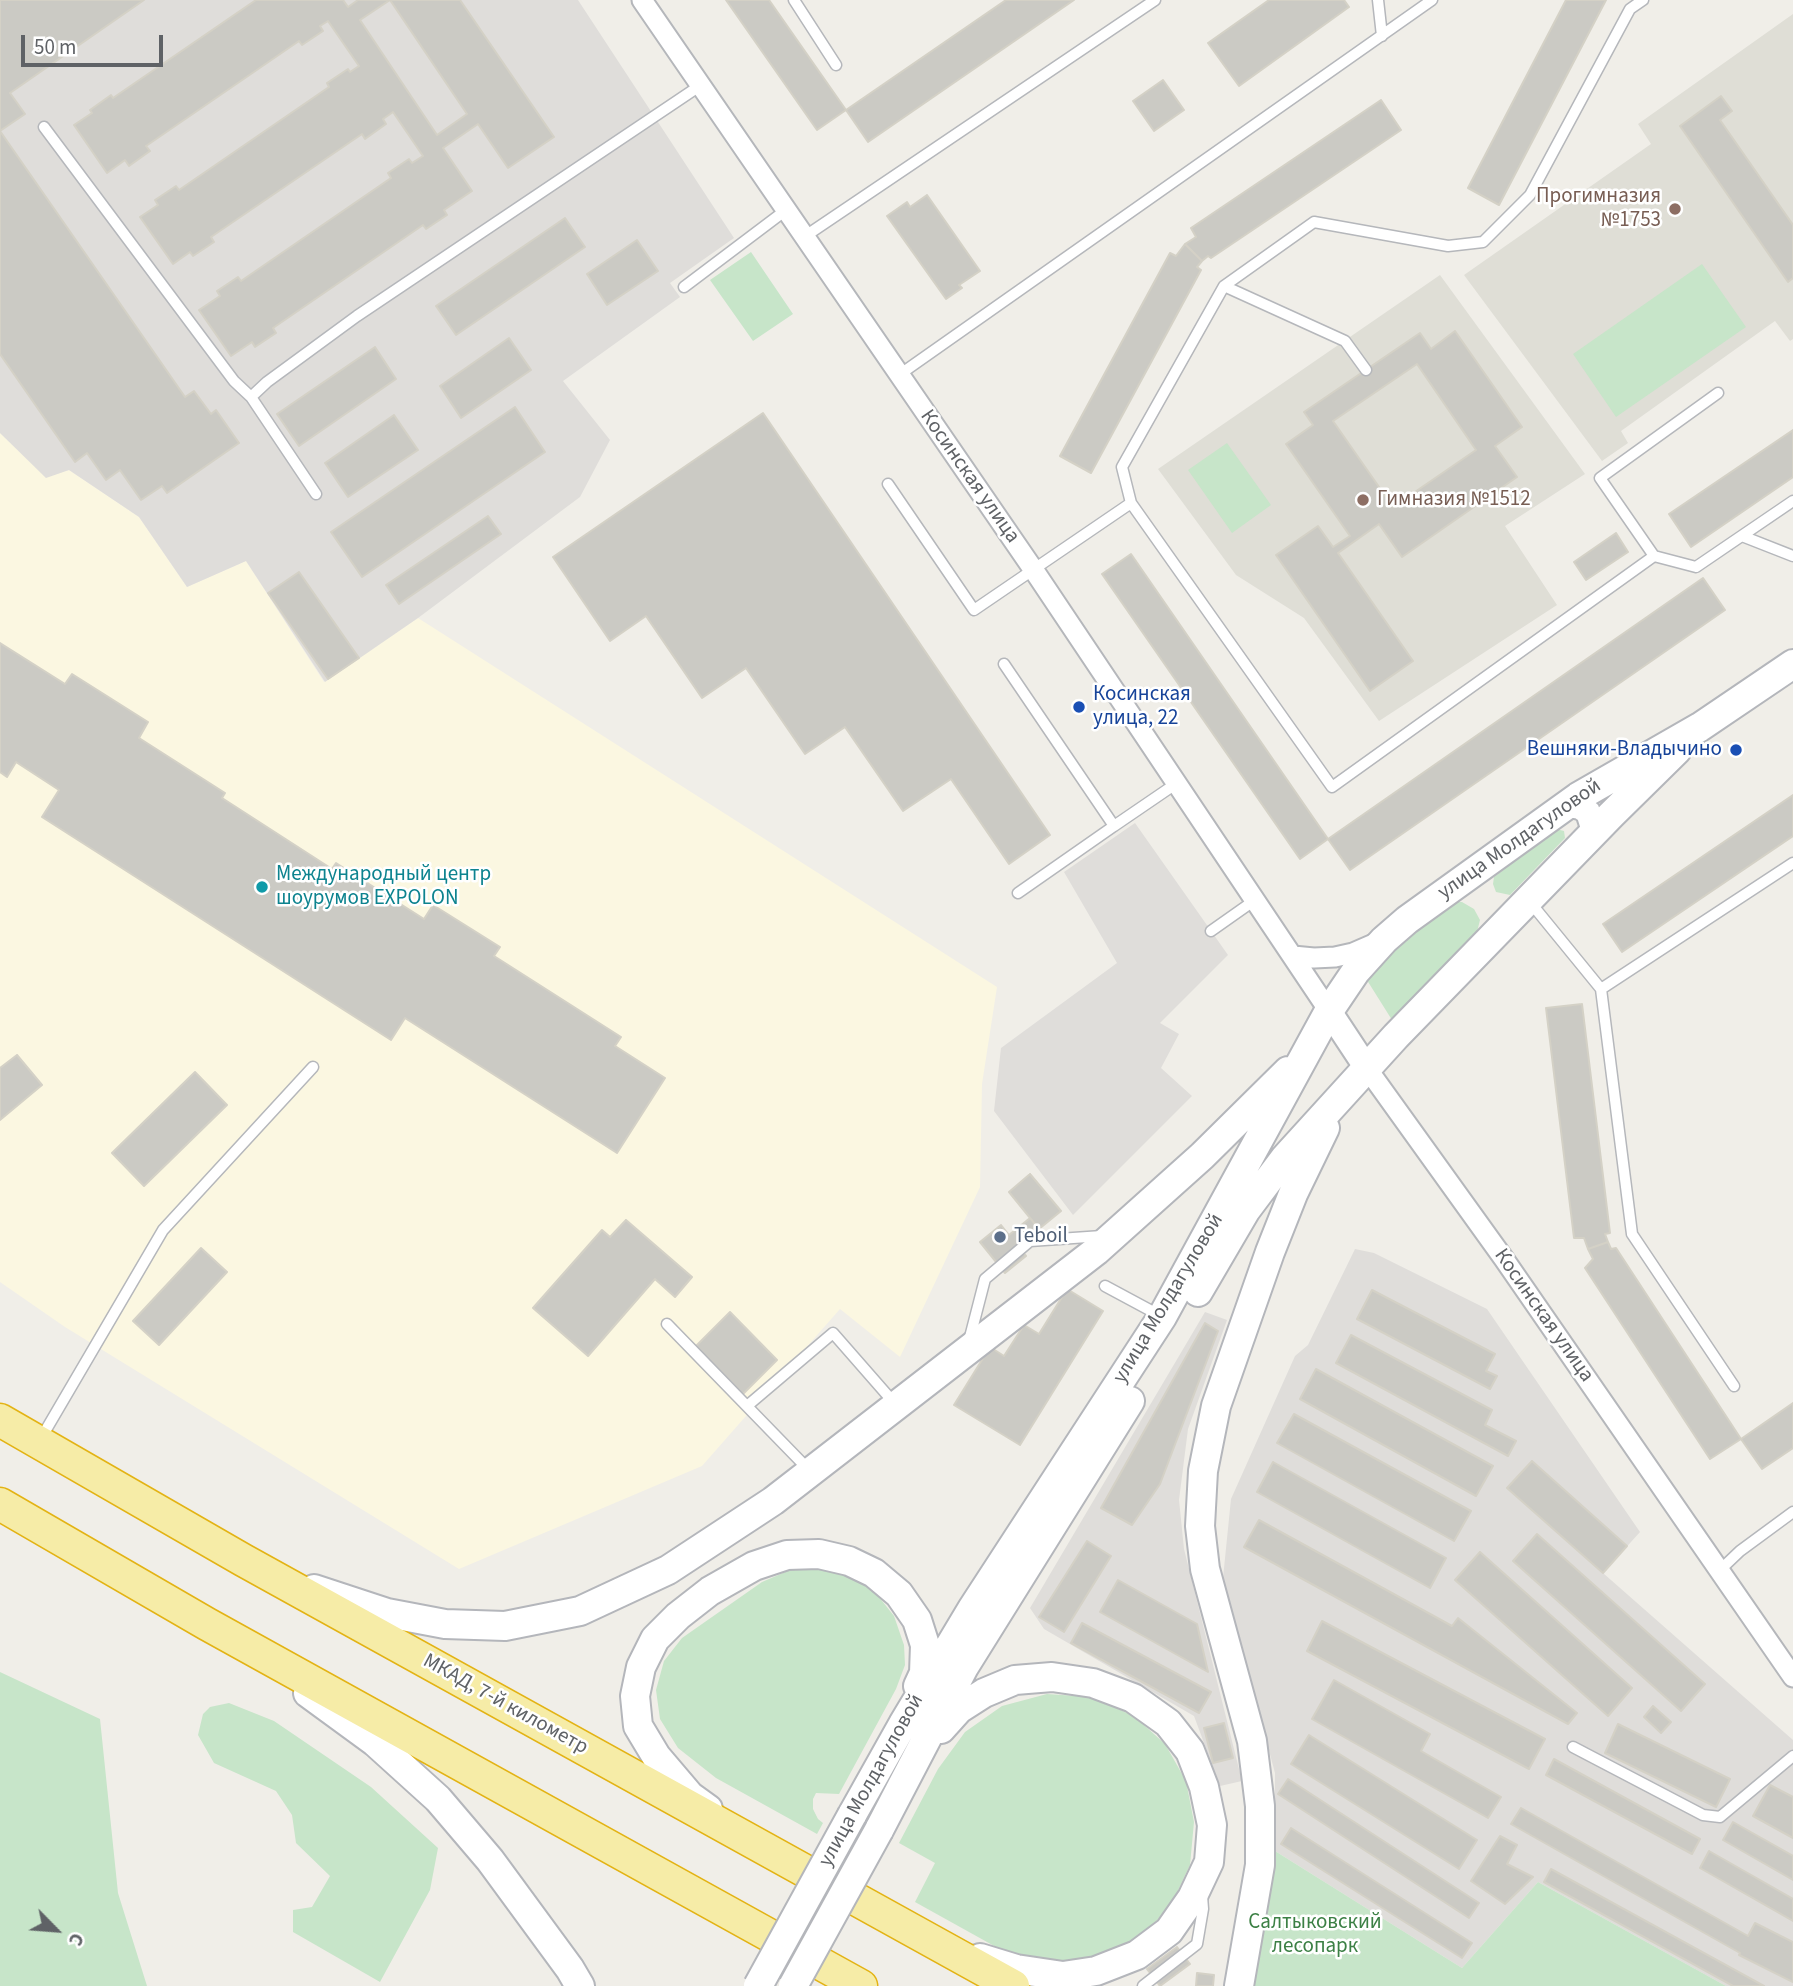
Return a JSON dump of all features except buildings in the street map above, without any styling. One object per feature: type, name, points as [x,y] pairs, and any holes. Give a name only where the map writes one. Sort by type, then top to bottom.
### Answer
[{"type":"highway","name":"МКАД, 7-й километр","points":[[0,1420],[243,1560],[1013,1986]]},
{"type":"highway","points":[[0,1504],[207,1624],[861,1986]]},
{"type":"main road","name":"улица Молдагуловой","points":[[758,1986],[903,1724],[972,1609],[1162,1317],[1329,1011],[1356,971],[1384,940],[1436,899],[1568,804],[1591,788],[1700,727],[1793,664]]},
{"type":"main road","name":"улица Молдагуловой","points":[[793,1986],[964,1668],[1246,1210],[1285,1158],[1366,1067],[1700,727]]},
{"type":"main road","points":[[243,1560],[318,1591],[387,1613],[445,1625],[505,1626],[580,1611],[668,1570],[773,1501],[1113,1236],[1202,1156],[1308,1053]]},
{"type":"main road","points":[[1239,1986],[1260,1865],[1260,1806],[1252,1741],[1197,1536],[1203,1471],[1216,1406],[1293,1194],[1341,1096]]},
{"type":"main road","points":[[746,1838],[690,1796],[656,1756],[638,1726],[635,1696],[641,1667],[655,1639],[678,1616],[710,1591],[754,1566],[787,1555],[819,1554],[849,1561],[874,1573],[899,1594],[917,1620],[925,1645],[924,1673],[903,1724]]},
{"type":"main road","points":[[207,1624],[375,1742],[438,1799],[490,1860],[580,1986]]},
{"type":"main road","points":[[922,1749],[959,1709],[984,1693],[1015,1680],[1052,1677],[1093,1683],[1133,1698],[1168,1723],[1190,1751],[1205,1787],[1212,1825],[1209,1862],[1192,1898],[1169,1931],[1137,1955],[1076,1979],[1016,1969],[942,1947]]},
{"type":"street","name":"Косинская улица","points":[[642,0],[1033,569],[1366,1067],[1504,1259],[1793,1677]]},
{"type":"street","points":[[1568,804],[1588,812],[1593,828],[1591,836]]},
{"type":"street","points":[[1293,956],[1335,957],[1353,953],[1384,940]]},
{"type":"lane","points":[[794,0],[836,65]]},
{"type":"lane","points":[[804,237],[1155,0]]},
{"type":"lane","points":[[1378,0],[1382,36]]},
{"type":"lane","points":[[899,375],[1432,0]]},
{"type":"lane","points":[[1643,0],[1630,9],[1531,195],[1483,242],[1448,246],[1314,222],[1224,286],[1122,467],[1131,503],[1332,787],[1654,556]]},
{"type":"lane","points":[[251,397],[267,382],[357,316],[701,85]]},
{"type":"lane","points":[[44,127],[234,381],[251,397],[316,494]]},
{"type":"lane","points":[[684,287],[786,210]]},
{"type":"lane","points":[[1224,286],[1345,341],[1366,370]]},
{"type":"lane","points":[[1718,393],[1600,478],[1654,556],[1696,567],[1793,501]]},
{"type":"lane","points":[[888,484],[974,610],[1131,503]]},
{"type":"lane","points":[[1742,536],[1793,556]]},
{"type":"lane","points":[[1004,664],[1114,827]]},
{"type":"lane","points":[[1018,894],[1177,783]]},
{"type":"lane","points":[[1601,989],[1793,863]]},
{"type":"lane","points":[[1211,932],[1255,899]]},
{"type":"lane","points":[[1528,901],[1601,989],[1632,1234],[1734,1386]]},
{"type":"lane","points":[[38,1444],[163,1230],[313,1067]]},
{"type":"lane","points":[[966,1352],[985,1279],[1030,1241],[1113,1236]]},
{"type":"lane","points":[[1105,1286],[1162,1317]]},
{"type":"lane","points":[[667,1324],[811,1472]]},
{"type":"lane","points":[[747,1406],[833,1333],[896,1406]]},
{"type":"lane","points":[[1720,1571],[1740,1551],[1793,1512]]},
{"type":"lane","points":[[1573,1747],[1703,1815],[1720,1818],[1793,1756]]},
{"type":"lane","points":[[1143,1986],[1197,1944],[1203,1909],[1200,1881]]},
{"type":"shaded area","points":[[0,0],[578,0],[734,238],[670,283],[680,297],[563,381],[610,440],[580,497],[418,618],[325,682],[246,561],[187,587],[139,517],[69,470],[46,478],[0,433]]},
{"type":"shaded area","name":"Прогимназия №1753","points":[[1793,14],[1793,339],[1790,341],[1775,321],[1621,431],[1628,443],[1602,461],[1464,275],[1651,144],[1638,124]]},
{"type":"shaded area","name":"Гимназия №1512","points":[[1440,275],[1585,474],[1505,526],[1557,605],[1379,721],[1304,618],[1236,575],[1158,469]]},
{"type":"shaded area","points":[[0,433],[46,477],[69,470],[139,517],[187,587],[246,561],[324,682],[418,618],[997,987],[982,1084],[980,1187],[900,1357],[840,1309],[702,1466],[459,1569],[65,1327],[0,1282]]},
{"type":"shaded area","points":[[1135,823],[1228,955],[1160,1023],[1179,1034],[1161,1068],[1192,1096],[1073,1215],[994,1111],[1001,1048],[1117,963],[1064,872]]},
{"type":"shaded area","points":[[1355,1249],[1374,1253],[1487,1309],[1640,1532],[1603,1573],[1793,1740],[1793,1986],[1726,1986],[1538,1882],[1462,1968],[1275,1851],[1275,1773],[1223,1578],[1231,1499],[1295,1356],[1308,1345]]},
{"type":"shaded area","points":[[1205,1312],[1227,1320],[1188,1429],[1179,1500],[1184,1549],[1242,1781],[1220,1786],[1194,1716],[1044,1629],[1030,1608]]},
{"type":"green space","points":[[751,252],[793,314],[753,341],[710,280]]},
{"type":"green space","points":[[1702,264],[1746,327],[1616,417],[1573,354]]},
{"type":"green space","points":[[1227,443],[1271,505],[1232,533],[1188,470]]},
{"type":"green space","points":[[1556,829],[1564,831],[1565,838],[1510,895],[1496,892],[1494,877]]},
{"type":"green space","points":[[1462,902],[1474,909],[1480,920],[1477,932],[1392,1020],[1365,977],[1448,905]]},
{"type":"green space","points":[[820,1568],[850,1575],[875,1592],[894,1616],[904,1645],[905,1665],[896,1689],[839,1794],[816,1793],[813,1809],[823,1823],[817,1834],[716,1778],[678,1748],[660,1719],[656,1690],[664,1661],[682,1638],[762,1582],[790,1570]]},
{"type":"green space","points":[[0,1672],[100,1719],[118,1893],[147,1986],[0,1986]]},
{"type":"green space","points":[[1047,1694],[1092,1697],[1134,1716],[1165,1744],[1186,1781],[1194,1822],[1190,1865],[1172,1903],[1144,1935],[1104,1957],[1059,1965],[1014,1957],[915,1902],[935,1863],[899,1843],[938,1769],[965,1732],[1002,1706]]},
{"type":"green space","points":[[229,1703],[274,1721],[371,1787],[438,1848],[430,1890],[380,1982],[293,1932],[293,1910],[312,1907],[330,1876],[296,1843],[292,1815],[276,1791],[214,1763],[198,1735],[203,1714],[210,1707]]},
{"type":"green space","name":"Салтыковский лесопарк","points":[[1275,1851],[1462,1968],[1538,1882],[1726,1986],[1254,1986]]},
{"type":"place","name":"Прогимназия №1753","points":[[1675,209]]},
{"type":"place","name":"Гимназия №1512","points":[[1363,500]]},
{"type":"place","name":"Косинская улица, 22","points":[[1079,707]]},
{"type":"place","name":"Вешняки-Владычино","points":[[1736,750]]},
{"type":"place","name":"Международный центр шоурумов EXPOLON","points":[[262,887]]},
{"type":"place","name":"Teboil","points":[[1000,1237]]}]
